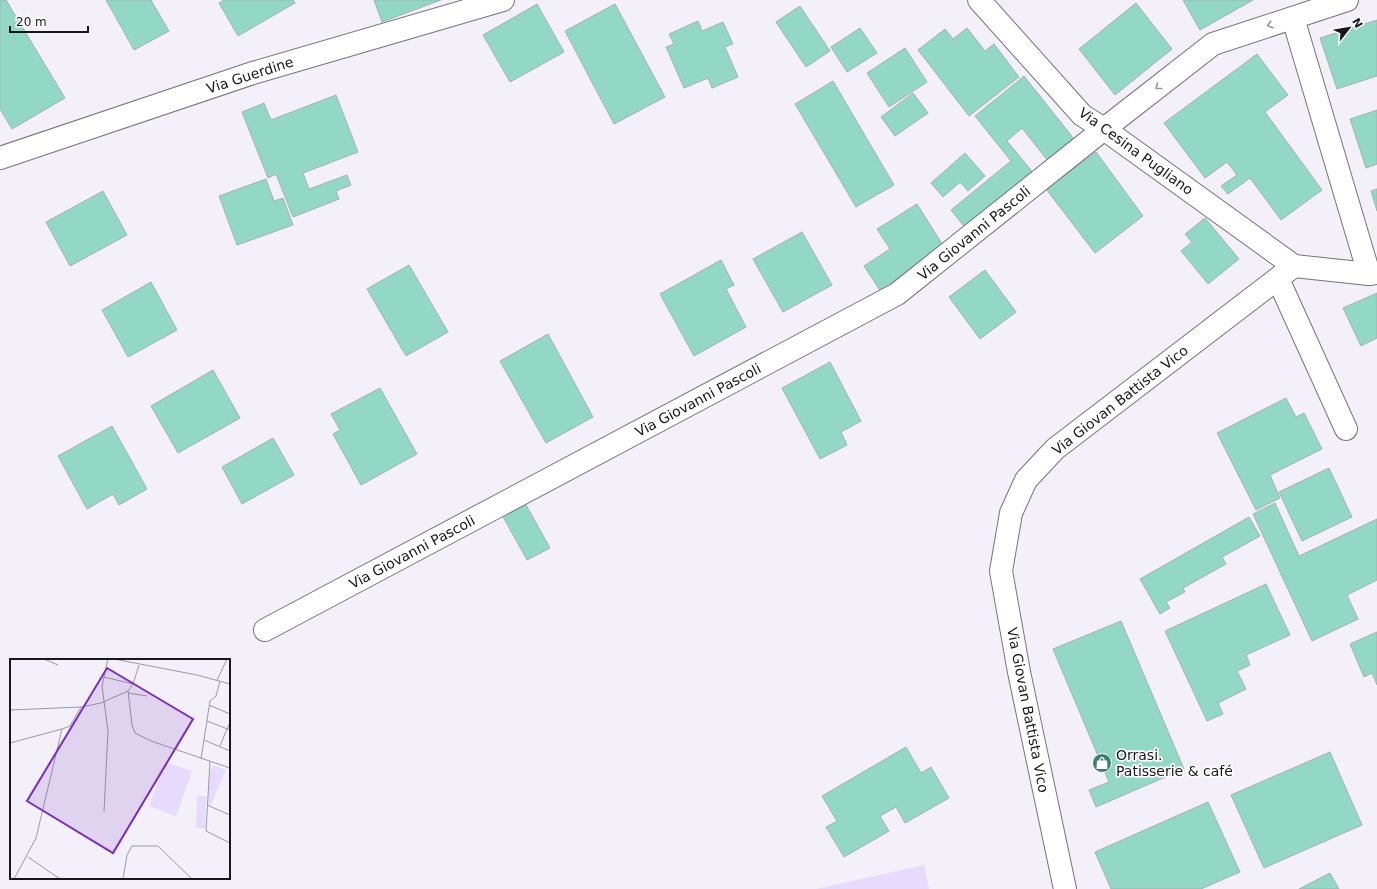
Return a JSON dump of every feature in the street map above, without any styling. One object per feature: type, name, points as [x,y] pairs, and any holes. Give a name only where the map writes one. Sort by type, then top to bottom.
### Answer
[{"type":"street","name":"Via Guerdine","points":[[0,158],[253,74],[503,0]]},
{"type":"street","name":"Via Cesina Pugliano","points":[[979,0],[1082,115],[1104,129],[1286,272]]},
{"type":"street","name":"Via Giovanni Pascoli","points":[[265,630],[897,294],[1213,44],[1347,0]]},
{"type":"street","points":[[1293,18],[1373,273],[1286,272],[1346,429]]},
{"type":"street","name":"Via Giovan Battista Vico","points":[[1065,889],[1019,672],[1001,571],[1011,513],[1026,480],[1055,449],[1286,272]]},
{"type":"shaded area","points":[[924,865],[929,889],[816,889]]},
{"type":"building","points":[[0,0],[6,0],[65,98],[12,129],[0,109]]},
{"type":"building","points":[[106,0],[151,0],[169,31],[134,50]]},
{"type":"building","points":[[224,0],[293,0],[295,3],[238,36],[219,3]]},
{"type":"building","points":[[374,0],[441,0],[382,22]]},
{"type":"building","points":[[1183,0],[1253,0],[1200,30]]},
{"type":"building","points":[[1136,3],[1172,49],[1115,95],[1079,49]]},
{"type":"building","points":[[537,4],[564,52],[510,82],[483,35]]},
{"type":"building","points":[[615,4],[665,97],[614,124],[565,31]]},
{"type":"building","points":[[800,6],[830,51],[806,67],[776,22]]},
{"type":"building","points":[[1377,20],[1377,76],[1337,89],[1320,38]]},
{"type":"building","points":[[698,21],[702,31],[723,22],[733,44],[725,47],[738,77],[712,88],[708,78],[684,88],[666,47],[674,44],[669,34]]},
{"type":"building","points":[[860,28],[877,53],[847,72],[831,47]]},
{"type":"building","points":[[967,28],[985,51],[994,44],[1019,77],[969,116],[918,50],[945,29],[953,39]]},
{"type":"building","points":[[905,48],[927,82],[889,107],[867,73]]},
{"type":"building","points":[[1257,54],[1288,95],[1265,112],[1322,190],[1281,220],[1250,178],[1228,194],[1221,186],[1237,175],[1227,162],[1205,178],[1164,123]]},
{"type":"building","points":[[1024,76],[1074,139],[1048,161],[1022,128],[1007,141],[1035,175],[967,230],[951,210],[1011,161],[975,116]]},
{"type":"building","points":[[833,81],[894,185],[856,207],[795,104]]},
{"type":"building","points":[[913,93],[928,113],[895,136],[881,117]]},
{"type":"building","points":[[336,95],[358,152],[303,173],[309,189],[347,175],[351,185],[336,191],[339,199],[293,217],[276,174],[268,178],[242,112],[264,103],[271,120]]},
{"type":"building","points":[[1377,110],[1377,164],[1366,168],[1350,119]]},
{"type":"building","points":[[1096,152],[1143,216],[1095,253],[1046,189]]},
{"type":"building","points":[[965,153],[985,176],[968,191],[960,182],[943,197],[931,183]]},
{"type":"building","points":[[266,179],[274,201],[283,198],[293,225],[237,245],[219,196]]},
{"type":"building","points":[[1377,189],[1377,211],[1371,191]]},
{"type":"building","points":[[103,191],[127,235],[70,266],[46,222]]},
{"type":"building","points":[[917,204],[946,250],[881,292],[864,266],[890,249],[877,229]]},
{"type":"building","points":[[1205,218],[1239,259],[1208,284],[1181,251],[1192,242],[1185,234]]},
{"type":"building","points":[[802,232],[832,285],[783,312],[753,259]]},
{"type":"building","points":[[721,260],[734,285],[726,289],[746,327],[694,356],[660,294]]},
{"type":"building","points":[[409,265],[448,332],[406,356],[367,289]]},
{"type":"building","points":[[985,270],[1016,312],[980,339],[949,297]]},
{"type":"building","points":[[151,282],[177,330],[128,357],[102,310]]},
{"type":"building","points":[[1377,293],[1377,338],[1361,346],[1343,308]]},
{"type":"building","points":[[548,334],[593,417],[546,443],[500,361]]},
{"type":"building","points":[[830,362],[861,421],[841,432],[847,445],[820,459],[782,388]]},
{"type":"building","points":[[213,370],[240,418],[178,453],[151,406]]},
{"type":"building","points":[[380,388],[417,454],[361,485],[333,434],[340,430],[331,414]]},
{"type":"building","points":[[1286,398],[1296,417],[1304,413],[1322,449],[1270,475],[1280,498],[1256,510],[1217,433]]},
{"type":"building","points":[[112,426],[147,489],[119,505],[113,494],[87,509],[58,456]]},
{"type":"building","points":[[273,438],[294,475],[242,504],[222,467]]},
{"type":"building","points":[[1329,468],[1352,517],[1302,541],[1279,492]]},
{"type":"building","points":[[525,503],[550,548],[527,560],[502,515]]},
{"type":"building","points":[[1275,503],[1299,556],[1377,519],[1377,580],[1347,595],[1358,619],[1312,641],[1253,514]]},
{"type":"building","points":[[1249,517],[1260,536],[1222,557],[1226,564],[1183,588],[1185,592],[1166,602],[1170,608],[1160,614],[1140,579]]},
{"type":"building","points":[[1266,584],[1290,635],[1246,655],[1250,665],[1237,671],[1246,689],[1218,703],[1223,714],[1207,721],[1165,631]]},
{"type":"building","points":[[1121,621],[1184,769],[1096,807],[1089,790],[1109,782],[1053,649]]},
{"type":"building","points":[[1377,632],[1377,685],[1372,673],[1364,677],[1350,644]]},
{"type":"building","points":[[906,747],[921,773],[931,767],[949,798],[905,823],[896,807],[880,816],[889,831],[844,857],[826,827],[837,821],[822,796]]},
{"type":"building","points":[[1330,752],[1362,825],[1264,868],[1231,795]]},
{"type":"building","points":[[1208,802],[1240,872],[1201,889],[1111,889],[1095,852]]},
{"type":"building","points":[[1330,873],[1339,889],[1299,889]]},
{"type":"place","name":"Orrasi. Patisserie & café","points":[[1102,763]]}]
